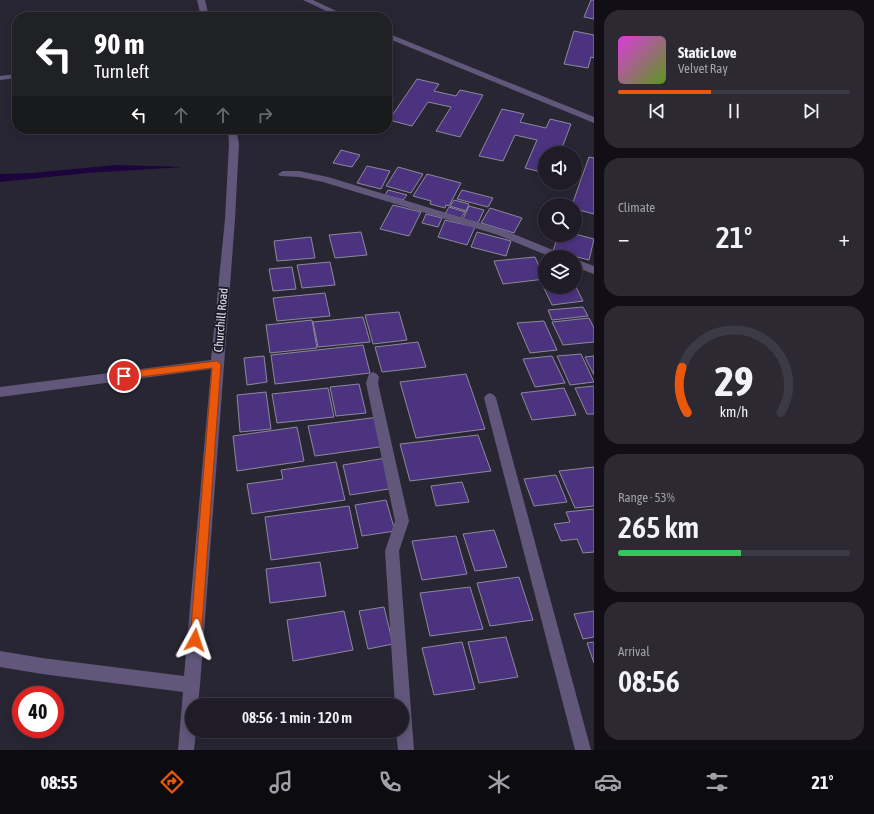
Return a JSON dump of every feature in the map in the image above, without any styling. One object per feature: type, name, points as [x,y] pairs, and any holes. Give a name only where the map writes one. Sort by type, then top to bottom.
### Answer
[{"type":"street","points":[[201,0],[205,12]]},
{"type":"street","points":[[307,0],[334,12]]},
{"type":"street","points":[[392,37],[594,120]]},
{"type":"street","points":[[0,78],[12,77]]},
{"type":"street","name":"Churchill Road","points":[[186,750],[230,218],[234,144],[233,134]]},
{"type":"street","points":[[283,174],[299,174],[325,179],[502,233],[544,250]]},
{"type":"street","points":[[582,266],[594,270]]},
{"type":"street","points":[[0,392],[217,364]]},
{"type":"street","points":[[372,377],[372,383],[402,521],[392,551],[406,750]]},
{"type":"street","points":[[490,398],[566,680],[583,750]]},
{"type":"street","points":[[0,659],[42,666],[192,685]]},
{"type":"shaded area","points":[[116,165],[184,167],[87,173],[0,182],[0,174],[32,173]]},
{"type":"building","points":[[591,0],[594,0],[594,19],[584,17]]},
{"type":"building","points":[[574,31],[594,35],[594,58],[591,57],[588,68],[564,64]]},
{"type":"building","points":[[417,79],[439,84],[434,91],[456,96],[460,90],[483,95],[460,137],[436,131],[451,107],[428,102],[412,126],[392,121],[392,116]]},
{"type":"building","points":[[502,109],[524,114],[520,122],[546,128],[550,119],[571,124],[563,146],[538,146],[538,171],[525,168],[537,140],[515,135],[503,161],[479,156]]},
{"type":"building","points":[[341,150],[360,155],[352,167],[333,163]]},
{"type":"building","points":[[589,157],[594,158],[594,214],[582,211],[582,198],[574,198],[577,190],[582,190],[582,177]]},
{"type":"building","points":[[367,166],[390,171],[381,189],[357,183]]},
{"type":"building","points":[[398,167],[423,174],[411,193],[386,186]]},
{"type":"building","points":[[427,174],[461,183],[449,206],[446,205],[445,208],[430,204],[431,201],[413,196]]},
{"type":"building","points":[[388,190],[407,195],[403,200],[385,195]]},
{"type":"building","points":[[462,190],[493,198],[488,207],[457,199]]},
{"type":"building","points":[[454,200],[469,204],[466,211],[450,206]]},
{"type":"building","points":[[393,205],[421,212],[409,236],[380,229]]},
{"type":"building","points":[[469,206],[484,210],[478,223],[463,219]]},
{"type":"building","points":[[449,207],[465,212],[461,218],[445,214]]},
{"type":"building","points":[[490,208],[522,218],[514,233],[481,223]]},
{"type":"building","points":[[426,214],[442,218],[438,227],[422,223]]},
{"type":"building","points":[[445,220],[475,227],[467,245],[438,237]]},
{"type":"building","points":[[361,232],[367,255],[335,258],[329,235]]},
{"type":"building","points":[[477,232],[511,241],[506,256],[471,247]]},
{"type":"building","points":[[582,236],[594,239],[589,260],[582,258],[582,250],[553,250],[556,242],[582,242]]},
{"type":"building","points":[[311,237],[315,258],[277,261],[274,241]]},
{"type":"building","points":[[535,257],[538,264],[538,280],[503,284],[494,261]]},
{"type":"building","points":[[330,262],[335,285],[302,288],[297,265]]},
{"type":"building","points":[[292,267],[296,289],[273,291],[269,269]]},
{"type":"building","points":[[325,293],[330,316],[277,321],[273,298]]},
{"type":"building","points":[[547,294],[580,294],[583,301],[552,305]]},
{"type":"building","points":[[583,307],[588,316],[552,320],[548,310]]},
{"type":"building","points":[[399,312],[407,340],[373,344],[365,315]]},
{"type":"building","points":[[363,317],[370,342],[318,347],[313,322]]},
{"type":"building","points":[[589,318],[594,328],[594,342],[563,345],[552,322]]},
{"type":"building","points":[[312,320],[317,348],[270,353],[266,325]]},
{"type":"building","points":[[544,321],[557,350],[530,353],[517,323]]},
{"type":"building","points":[[418,342],[426,367],[382,372],[375,347]]},
{"type":"building","points":[[363,345],[370,373],[275,384],[271,355]]},
{"type":"building","points":[[581,354],[594,382],[570,385],[557,356]]},
{"type":"building","points":[[264,356],[267,382],[247,385],[244,358]]},
{"type":"building","points":[[552,356],[565,383],[535,387],[523,359]]},
{"type":"building","points":[[594,356],[594,375],[585,357]]},
{"type":"building","points":[[466,374],[485,429],[416,438],[400,382]]},
{"type":"building","points":[[359,384],[366,413],[336,416],[330,387]]},
{"type":"building","points":[[594,386],[594,414],[587,414],[575,388]]},
{"type":"building","points":[[328,388],[334,417],[277,423],[272,394]]},
{"type":"building","points":[[564,388],[576,415],[532,420],[521,393]]},
{"type":"building","points":[[266,392],[271,429],[240,432],[237,395]]},
{"type":"building","points":[[379,417],[387,446],[315,456],[308,426]]},
{"type":"building","points":[[297,427],[304,461],[237,471],[233,436]]},
{"type":"building","points":[[478,435],[491,471],[410,481],[400,444]]},
{"type":"building","points":[[386,458],[395,488],[350,495],[343,465]]},
{"type":"building","points":[[336,462],[345,500],[252,514],[247,484],[283,479],[281,470]]},
{"type":"building","points":[[594,467],[594,506],[575,508],[559,471]]},
{"type":"building","points":[[556,475],[567,502],[534,506],[524,479]]},
{"type":"building","points":[[462,482],[469,502],[436,506],[431,486]]},
{"type":"building","points":[[386,500],[395,531],[362,536],[355,505]]},
{"type":"building","points":[[349,506],[358,548],[271,560],[265,517]]},
{"type":"building","points":[[594,509],[594,552],[583,553],[577,539],[561,541],[554,524],[570,522],[566,512]]},
{"type":"building","points":[[494,530],[507,567],[475,571],[463,534]]},
{"type":"building","points":[[456,536],[467,574],[422,580],[412,541]]},
{"type":"building","points":[[320,562],[326,596],[270,603],[266,569]]},
{"type":"building","points":[[519,577],[533,620],[490,626],[477,583]]},
{"type":"building","points":[[470,587],[483,629],[430,636],[420,593]]},
{"type":"building","points":[[384,607],[393,644],[368,649],[359,611]]},
{"type":"building","points":[[344,611],[353,650],[293,661],[287,620]]},
{"type":"building","points":[[594,611],[594,637],[583,639],[574,614]]},
{"type":"building","points":[[506,637],[518,677],[479,683],[468,642]]},
{"type":"building","points":[[462,642],[475,689],[434,695],[422,648]]},
{"type":"building","points":[[594,642],[594,663],[587,643]]},
{"type":"route","points":[[124,376],[217,364],[195,640]]}]
